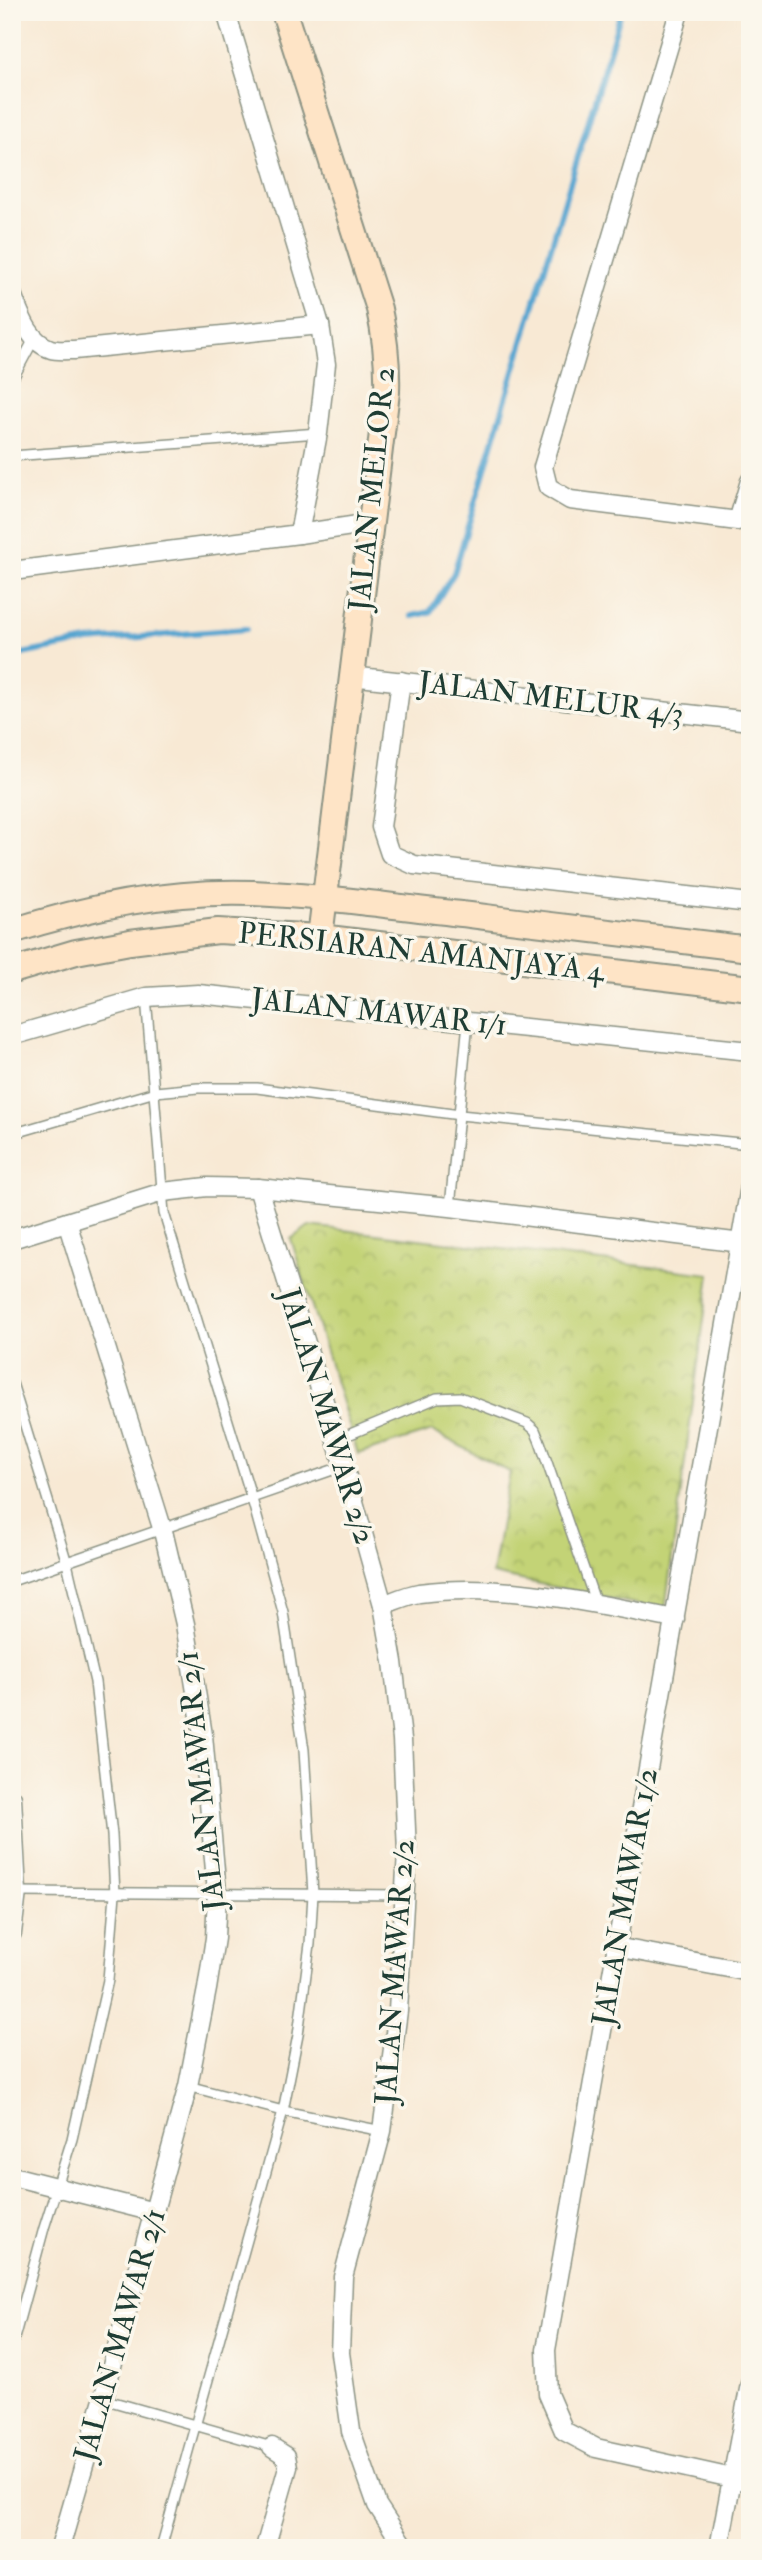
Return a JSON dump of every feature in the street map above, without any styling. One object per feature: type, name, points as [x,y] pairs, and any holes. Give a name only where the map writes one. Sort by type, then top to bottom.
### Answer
[{"type":"street","points":[[226,12],[320,325],[326,364],[318,433],[299,534]]},
{"type":"street","name":"JALAN MELOR 2","points":[[284,12],[379,309],[385,337],[387,392],[320,937]]},
{"type":"street","points":[[679,12],[543,467],[548,488],[570,500],[744,521],[750,481]]},
{"type":"street","points":[[12,294],[34,339],[51,349],[74,350],[320,325]]},
{"type":"street","points":[[12,571],[371,523]]},
{"type":"street","name":"JALAN MELUR 4/3","points":[[351,676],[750,721]]},
{"type":"street","points":[[401,681],[381,827],[390,854],[414,865],[750,903]]},
{"type":"street","name":"PERSIARAN AMANJAYA 4","points":[[12,930],[68,913],[176,895],[251,893],[324,898],[750,949]]},
{"type":"street","name":"PERSIARAN AMANJAYA 4","points":[[12,971],[76,952],[218,932],[320,937],[750,988]]},
{"type":"street","name":"JALAN MAWAR 1/1","points":[[12,1036],[146,997],[198,994],[750,1051]]},
{"type":"street","points":[[12,1239],[163,1192],[207,1187],[258,1188],[450,1207],[746,1243]]},
{"type":"street","name":"JALAN MAWAR 1/2","points":[[741,2480],[596,2448],[564,2431],[548,2394],[546,2350],[615,1947],[746,1243],[750,1187]]},
{"type":"street","name":"JALAN MAWAR 2/2","points":[[258,1188],[344,1466],[383,1605],[402,1739],[407,1852],[398,2011],[382,2131],[343,2277],[340,2353],[351,2431],[377,2505],[405,2548]]},
{"type":"street","name":"JALAN MAWAR 2/1","points":[[60,2548],[188,2086],[215,1938],[217,1893],[203,1735],[185,1624],[163,1531],[67,1222]]},
{"type":"street","points":[[383,1605],[417,1594],[491,1590],[596,1604],[675,1619]]},
{"type":"street","points":[[12,1798],[17,1892],[12,1933]]},
{"type":"street","points":[[615,1947],[750,1972]]},
{"type":"street","points":[[12,2176],[155,2212]]},
{"type":"street","points":[[719,2548],[741,2480],[750,2384]]},
{"type":"street","points":[[265,2548],[288,2467],[286,2456],[272,2447]]},
{"type":"lane","points":[[12,380],[34,339]]},
{"type":"lane","points":[[12,456],[318,433]]},
{"type":"lane","points":[[146,997],[164,1213],[252,1499],[283,1612],[304,1750],[313,1894],[310,1944],[298,2035],[283,2111],[161,2548]]},
{"type":"lane","points":[[450,1207],[468,1022]]},
{"type":"lane","points":[[12,1134],[155,1092],[198,1088],[257,1088],[460,1115],[750,1144]]},
{"type":"lane","points":[[12,1383],[67,1563],[95,1682],[112,1835],[115,1894],[108,1980],[72,2139],[12,2346]]},
{"type":"lane","points":[[335,1440],[438,1398],[450,1396],[460,1397],[527,1423],[535,1430],[540,1442],[596,1604]]},
{"type":"lane","points":[[12,1581],[163,1531],[344,1466]]},
{"type":"lane","points":[[17,1892],[406,1895]]},
{"type":"lane","points":[[188,2086],[283,2111],[382,2131]]},
{"type":"lane","points":[[103,2399],[272,2447]]},
{"type":"green space","points":[[309,1226],[710,1274],[665,1610],[492,1574],[510,1472],[432,1431],[358,1454],[291,1239]]},
{"type":"waterway","points":[[412,616],[430,612],[454,573],[621,12]]},
{"type":"waterway","points":[[12,656],[88,641],[246,629]]}]
